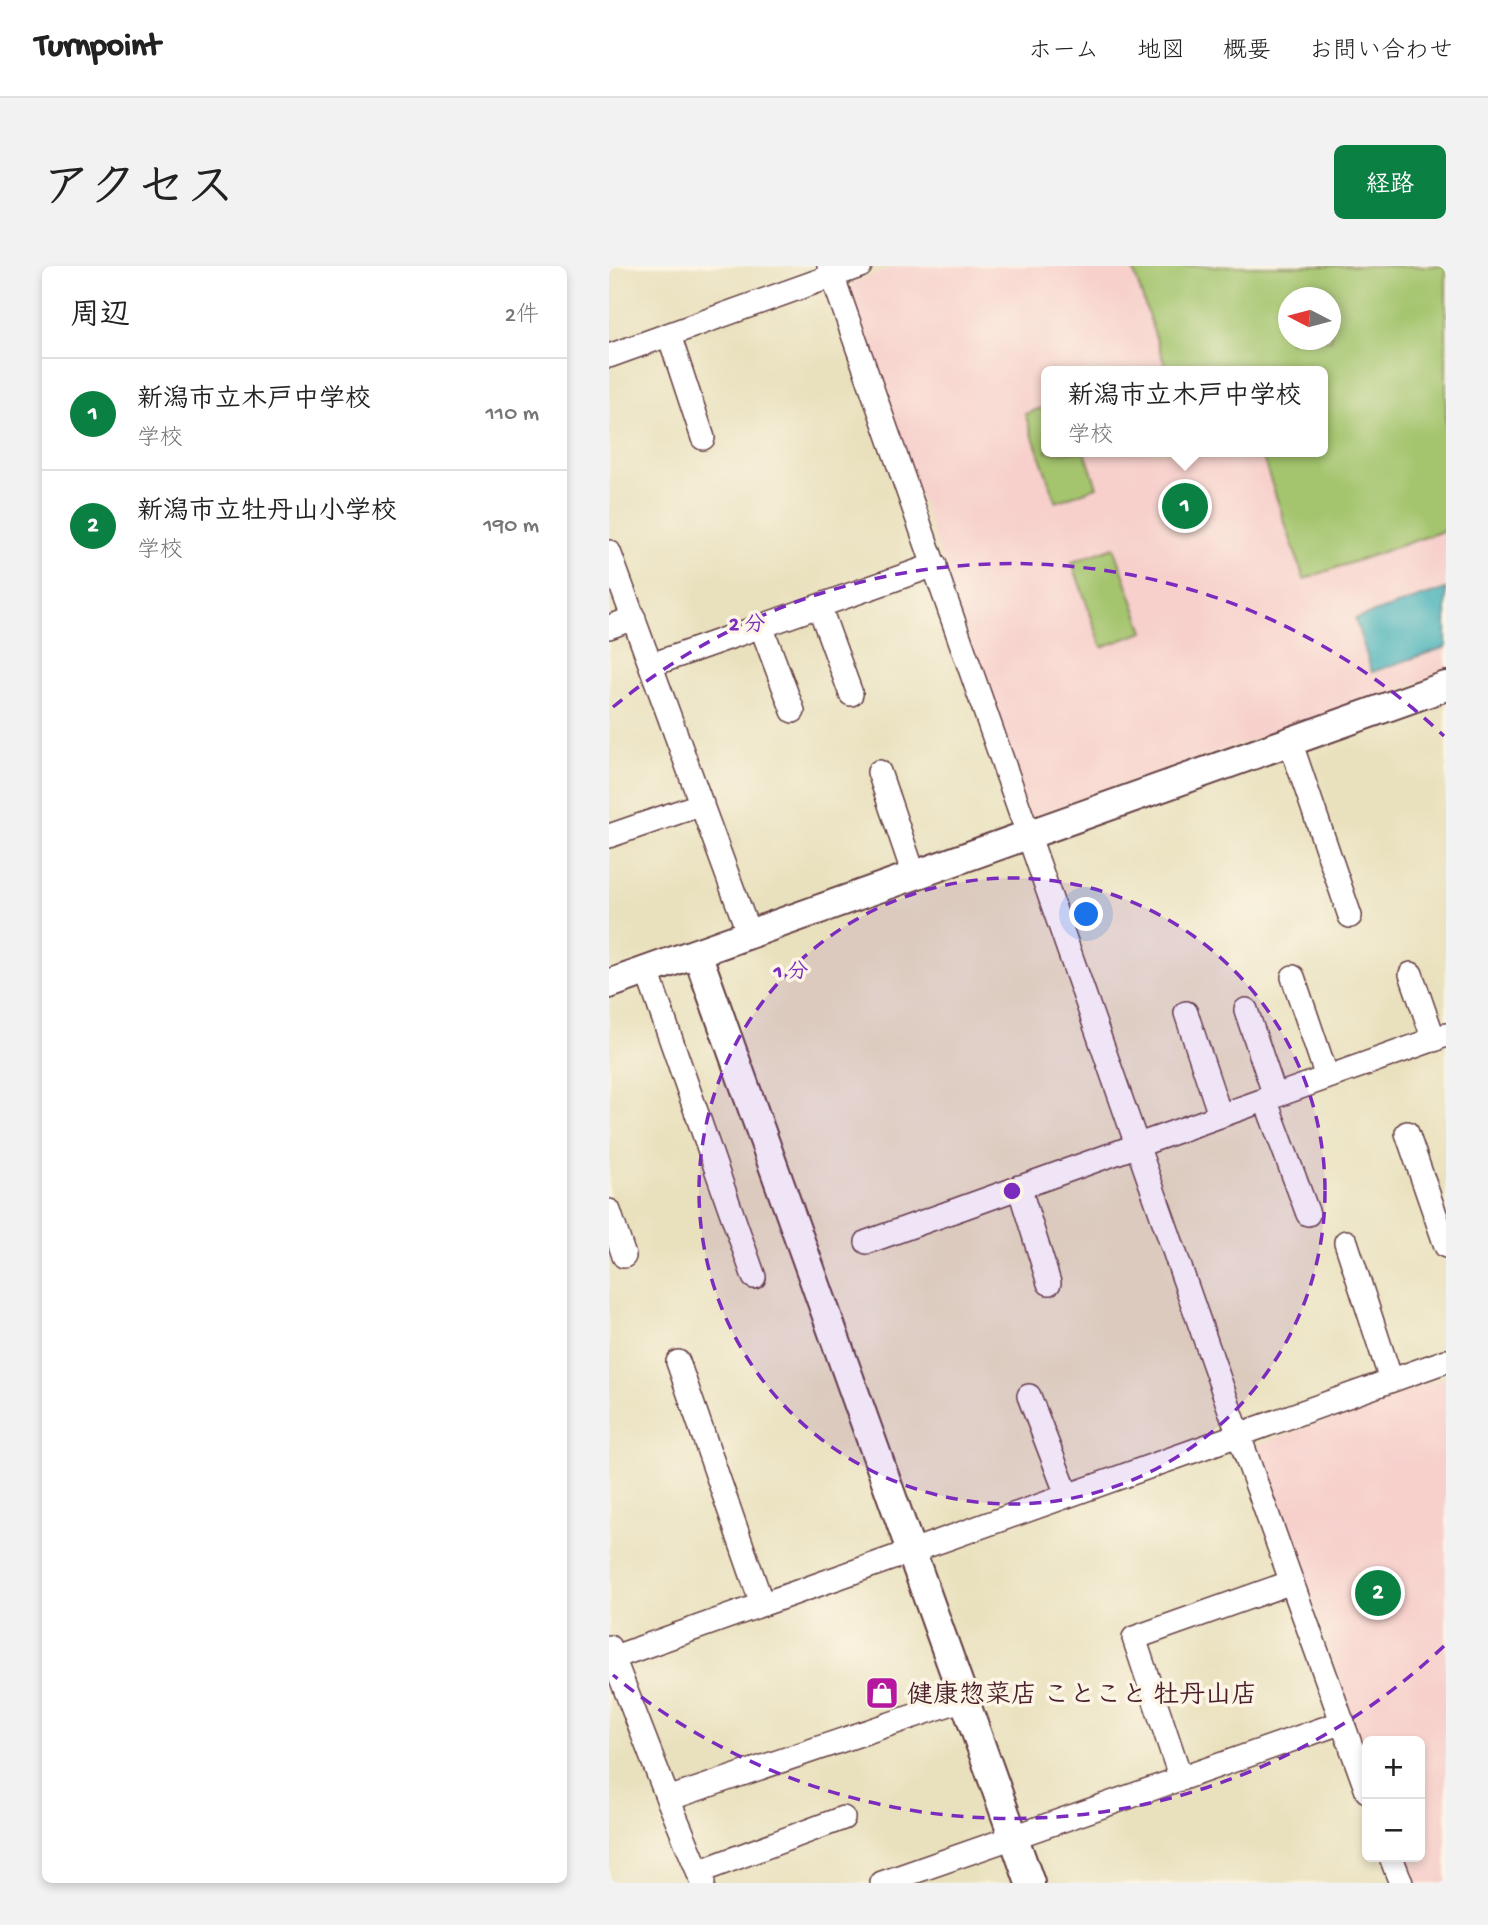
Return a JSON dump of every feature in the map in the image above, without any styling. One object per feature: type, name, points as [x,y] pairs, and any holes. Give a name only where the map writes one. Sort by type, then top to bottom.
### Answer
[{"type":"street","points":[[609,356],[831,271],[860,266]]},
{"type":"street","points":[[831,271],[1238,1433],[1362,1777]]},
{"type":"street","points":[[669,335],[703,438]]},
{"type":"street","points":[[609,552],[749,934]]},
{"type":"street","points":[[651,665],[935,565]]},
{"type":"street","points":[[819,606],[851,694]]},
{"type":"street","points":[[609,627],[633,618]]},
{"type":"street","points":[[761,626],[793,712]]},
{"type":"street","points":[[609,984],[1446,686]]},
{"type":"street","points":[[1290,741],[1350,916]]},
{"type":"street","points":[[879,772],[914,875]]},
{"type":"street","points":[[609,836],[702,804]]},
{"type":"street","points":[[697,953],[1030,1883]]},
{"type":"street","points":[[647,971],[754,1277]]},
{"type":"street","points":[[867,1242],[1440,1037],[1411,975]]},
{"type":"street","points":[[1293,977],[1327,1077]]},
{"type":"street","points":[[1246,1010],[1270,1098],[1308,1214]]},
{"type":"street","points":[[1185,1013],[1220,1115]]},
{"type":"street","points":[[1407,1133],[1446,1246]]},
{"type":"street","points":[[1019,1187],[1049,1283]]},
{"type":"street","points":[[609,1211],[624,1256]]},
{"type":"street","points":[[1346,1242],[1391,1380]]},
{"type":"street","points":[[843,1818],[701,1877],[610,1654],[762,1604],[1446,1361]]},
{"type":"street","points":[[678,1362],[762,1604]]},
{"type":"street","points":[[1029,1396],[1067,1495]]},
{"type":"street","points":[[1181,1779],[1134,1638],[1292,1582]]},
{"type":"street","points":[[668,1799],[964,1699]]},
{"type":"street","points":[[883,1883],[1343,1722]]},
{"type":"street","points":[[1393,1862],[1401,1883]]},
{"type":"shaded area","points":[[897,266],[1446,266],[1446,673],[1030,817],[850,291],[854,282]]},
{"type":"shaded area","points":[[1446,1377],[1446,1883],[1412,1883],[1405,1862],[1425,1862],[1425,1736],[1362,1736],[1362,1743],[1257,1445]]},
{"type":"green space","points":[[1132,266],[1446,266],[1446,530],[1304,579],[1263,457],[1328,457],[1328,366],[1165,366]]},
{"type":"green space","points":[[1041,408],[1041,457],[1087,457],[1097,487],[1056,502],[1025,414]]},
{"type":"green space","points":[[1114,547],[1144,632],[1102,647],[1072,562]]},
{"type":"water","points":[[1446,589],[1446,647],[1372,672],[1355,619]]},
{"type":"place","name":"新潟市立木戸中学校","points":[[1185,506]]},
{"type":"place","name":"新潟市立牡丹山小学校","points":[[1378,1593]]},
{"type":"place","name":"健康惣菜店 ことこと 牡丹山店","points":[[882,1693]]}]
